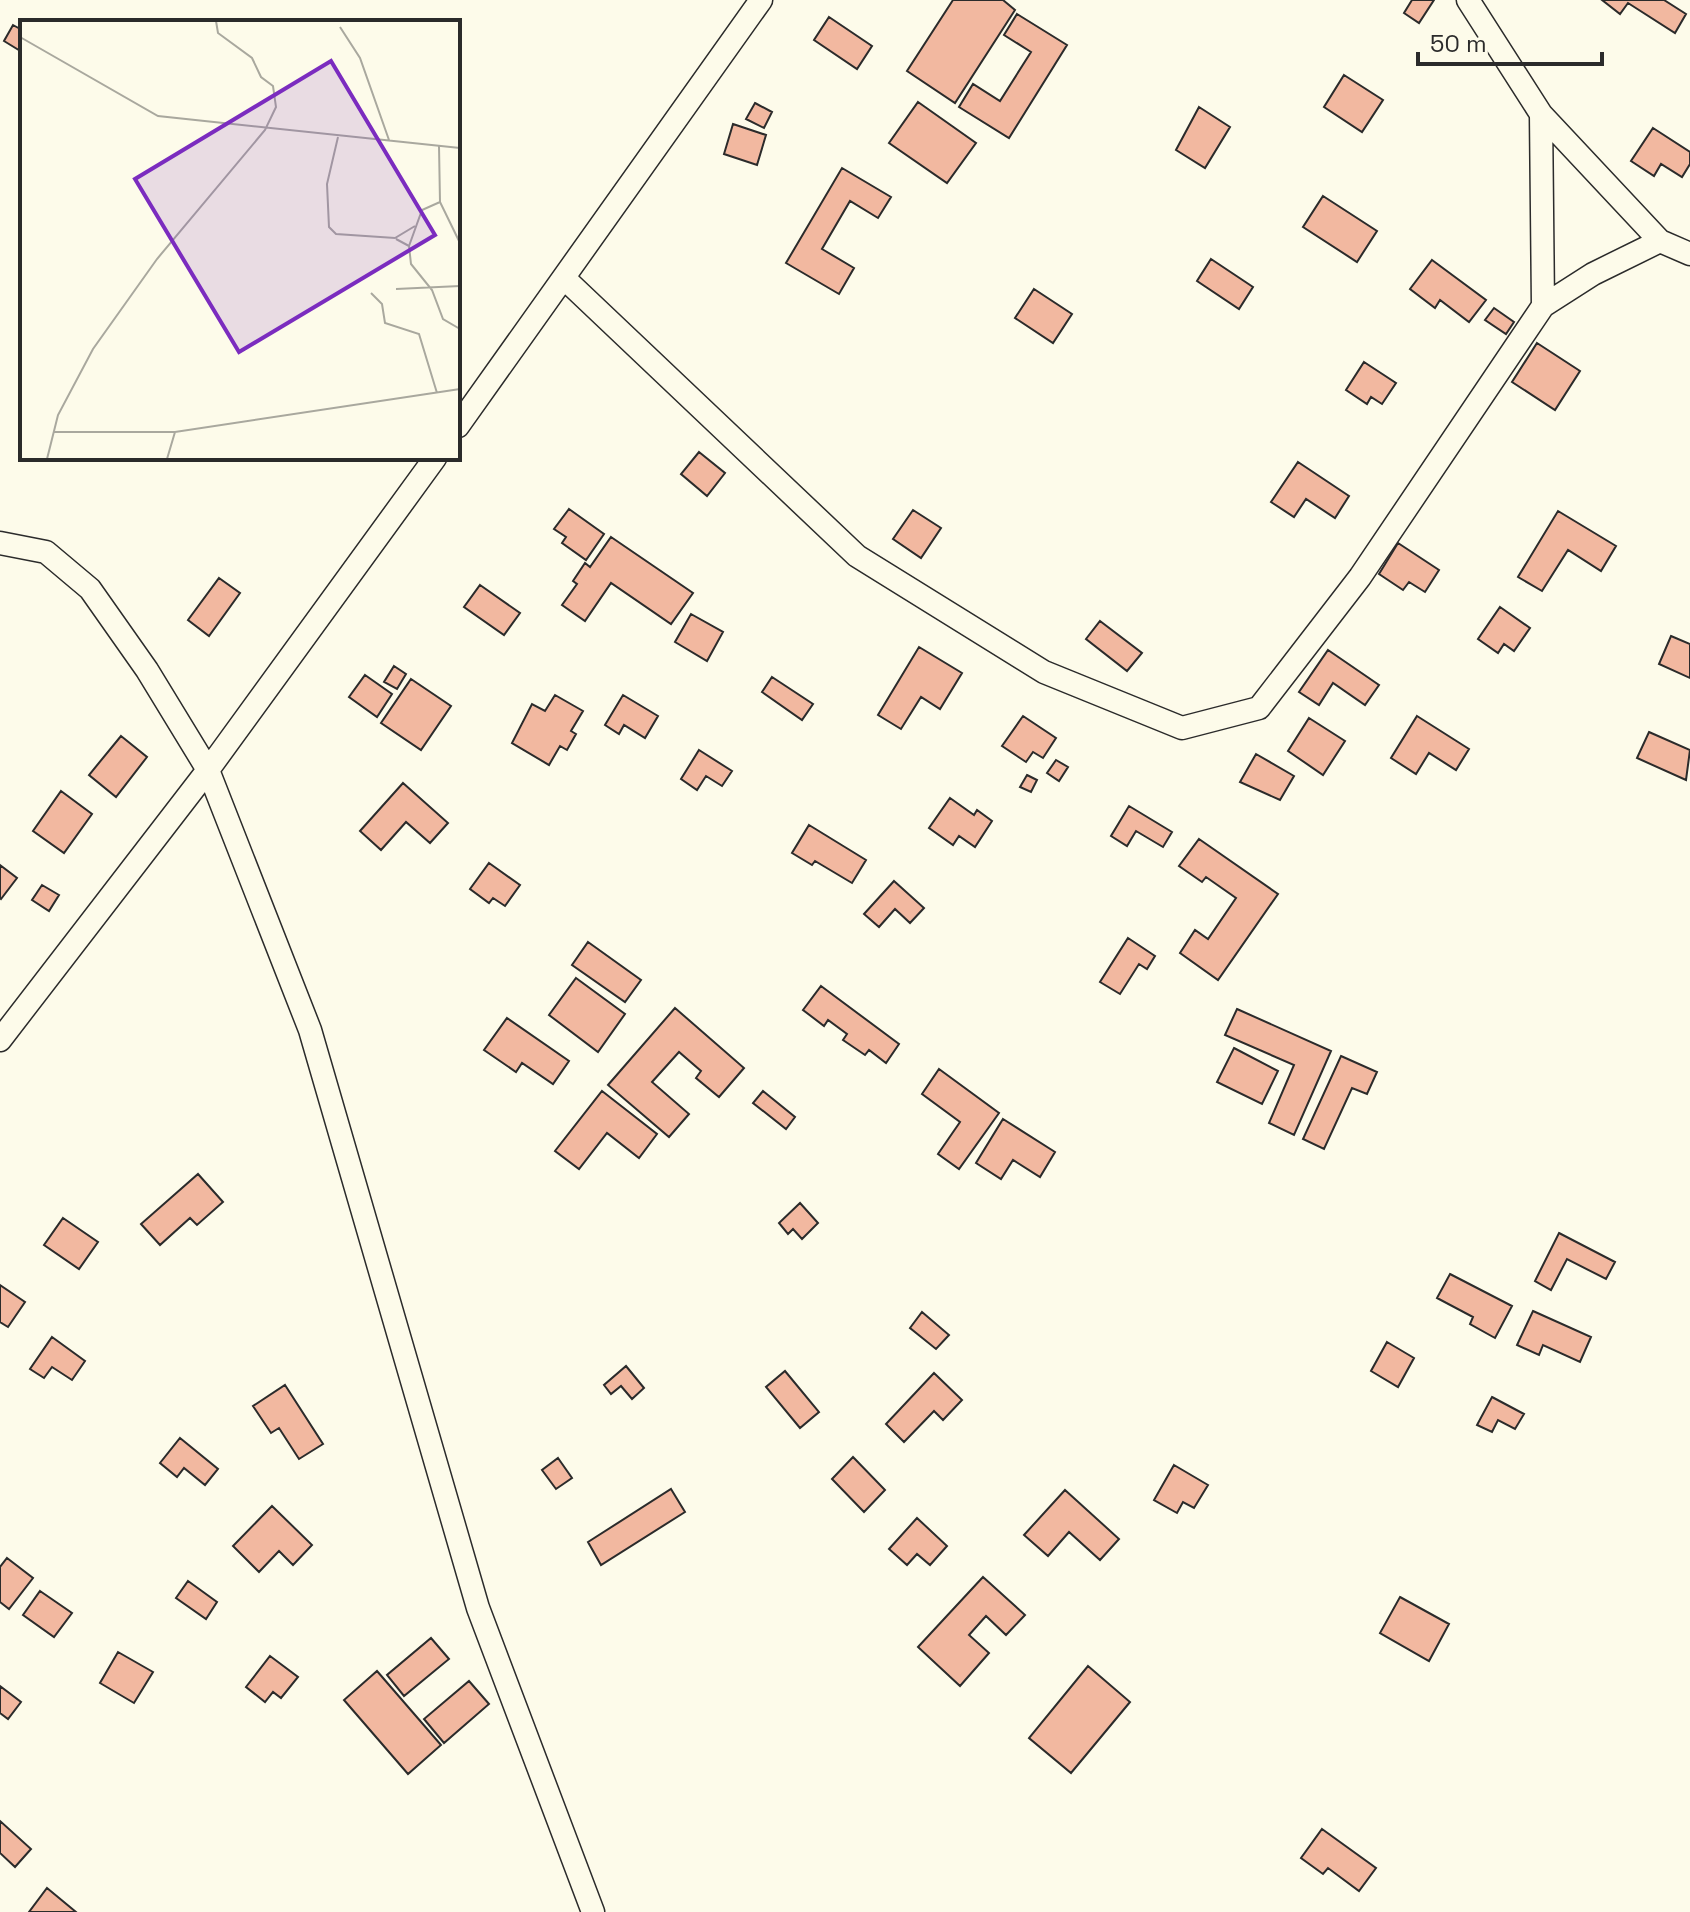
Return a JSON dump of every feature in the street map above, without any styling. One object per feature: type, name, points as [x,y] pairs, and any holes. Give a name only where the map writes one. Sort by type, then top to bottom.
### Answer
[{"type":"street","points":[[460,423],[761,0]]},
{"type":"street","points":[[1468,0],[1541,114],[1660,241],[1690,254]]},
{"type":"street","points":[[1541,114],[1543,306]]},
{"type":"street","points":[[565,279],[857,556],[1044,672],[1182,728],[1259,708],[1360,577],[1543,306],[1593,274],[1660,241]]},
{"type":"street","points":[[0,1040],[208,770],[434,460]]},
{"type":"street","points":[[0,543],[46,552],[90,589],[147,670],[208,770],[310,1030],[478,1608],[593,1912]]},
{"type":"building","points":[[953,0],[1003,0],[1015,10],[955,103],[907,71]]},
{"type":"building","points":[[1412,0],[1434,0],[1419,23],[1404,13]]},
{"type":"building","points":[[1602,0],[1664,0],[1686,14],[1675,33],[1628,3],[1620,14]]},
{"type":"building","points":[[1017,14],[1067,45],[1009,138],[959,107],[973,84],[1000,101],[1031,52],[1004,35]]},
{"type":"building","points":[[829,17],[872,46],[857,69],[814,40]]},
{"type":"building","points":[[13,25],[20,29],[20,51],[4,41]]},
{"type":"building","points":[[1344,75],[1383,100],[1362,132],[1324,107]]},
{"type":"building","points":[[918,102],[976,143],[947,183],[889,143]]},
{"type":"building","points":[[755,103],[772,112],[764,128],[746,119]]},
{"type":"building","points":[[1199,107],[1230,127],[1205,168],[1176,150]]},
{"type":"building","points":[[733,124],[766,135],[757,165],[724,154]]},
{"type":"building","points":[[1653,128],[1690,152],[1690,164],[1682,177],[1661,164],[1654,176],[1631,161]]},
{"type":"building","points":[[842,168],[891,197],[878,218],[850,201],[822,249],[854,268],[839,294],[786,263]]},
{"type":"building","points":[[1323,196],[1377,231],[1357,262],[1303,227]]},
{"type":"building","points":[[1211,259],[1253,287],[1239,309],[1197,281]]},
{"type":"building","points":[[1432,260],[1486,300],[1469,322],[1440,300],[1435,308],[1410,289]]},
{"type":"building","points":[[1034,289],[1072,314],[1053,343],[1015,318]]},
{"type":"building","points":[[1494,308],[1514,322],[1506,334],[1485,320]]},
{"type":"building","points":[[1537,343],[1580,371],[1555,410],[1512,382]]},
{"type":"building","points":[[1364,362],[1396,383],[1382,404],[1371,397],[1367,404],[1346,390]]},
{"type":"building","points":[[699,452],[725,473],[707,496],[681,474]]},
{"type":"building","points":[[1298,462],[1349,496],[1335,518],[1306,499],[1294,517],[1271,502]]},
{"type":"building","points":[[569,509],[604,534],[586,560],[562,543],[566,537],[554,529]]},
{"type":"building","points":[[913,510],[941,528],[921,558],[893,539]]},
{"type":"building","points":[[1558,511],[1616,546],[1601,571],[1568,550],[1542,591],[1518,577]]},
{"type":"building","points":[[611,537],[693,593],[671,624],[611,583],[585,621],[562,605],[577,584],[573,581],[585,563],[590,567]]},
{"type":"building","points":[[1398,543],[1439,570],[1425,592],[1409,582],[1403,590],[1379,574]]},
{"type":"building","points":[[219,578],[240,593],[209,636],[188,620]]},
{"type":"building","points":[[480,585],[520,613],[504,635],[464,607]]},
{"type":"building","points":[[1500,607],[1530,628],[1514,651],[1504,644],[1498,653],[1478,639]]},
{"type":"building","points":[[691,614],[723,632],[707,661],[675,642]]},
{"type":"building","points":[[1100,621],[1142,653],[1127,671],[1086,639]]},
{"type":"building","points":[[1671,636],[1690,644],[1690,678],[1659,664]]},
{"type":"building","points":[[919,647],[962,673],[940,709],[921,697],[901,729],[878,715]]},
{"type":"building","points":[[1328,650],[1379,685],[1365,705],[1333,683],[1319,705],[1299,692]]},
{"type":"building","points":[[394,666],[406,674],[397,689],[384,682]]},
{"type":"building","points":[[365,675],[392,694],[377,717],[349,697]]},
{"type":"building","points":[[772,677],[813,704],[802,720],[762,692]]},
{"type":"building","points":[[411,679],[451,706],[421,750],[381,723]]},
{"type":"building","points":[[555,695],[583,711],[571,731],[576,734],[567,750],[560,746],[549,765],[512,743],[532,704],[545,711]]},
{"type":"building","points":[[623,695],[658,716],[645,738],[624,725],[619,734],[605,725]]},
{"type":"building","points":[[1023,716],[1056,738],[1043,758],[1033,752],[1026,762],[1002,746]]},
{"type":"building","points":[[1417,716],[1469,749],[1456,770],[1429,753],[1416,774],[1391,758]]},
{"type":"building","points":[[1309,718],[1345,741],[1323,775],[1288,751]]},
{"type":"building","points":[[1649,732],[1690,750],[1686,780],[1637,758]]},
{"type":"building","points":[[121,736],[147,757],[116,797],[89,775]]},
{"type":"building","points":[[699,750],[732,771],[722,786],[706,776],[697,790],[681,779]]},
{"type":"building","points":[[1256,754],[1294,776],[1280,800],[1240,782]]},
{"type":"building","points":[[1056,760],[1068,767],[1059,781],[1047,773]]},
{"type":"building","points":[[1027,775],[1037,780],[1031,792],[1020,787]]},
{"type":"building","points":[[403,783],[448,823],[430,843],[406,822],[381,850],[360,831]]},
{"type":"building","points":[[61,791],[92,814],[64,853],[33,831]]},
{"type":"building","points":[[950,798],[974,815],[977,810],[992,821],[975,847],[959,836],[953,845],[929,828]]},
{"type":"building","points":[[1129,806],[1172,832],[1163,847],[1136,831],[1127,846],[1111,836]]},
{"type":"building","points":[[809,825],[866,860],[852,883],[815,861],[812,865],[792,853]]},
{"type":"building","points":[[1199,839],[1278,894],[1218,980],[1180,953],[1195,930],[1208,939],[1236,898],[1206,877],[1202,882],[1179,866]]},
{"type":"building","points":[[489,863],[520,885],[505,906],[493,898],[489,903],[470,889]]},
{"type":"building","points":[[0,865],[17,878],[1,899],[0,898]]},
{"type":"building","points":[[894,881],[924,908],[910,923],[895,909],[879,927],[864,914]]},
{"type":"building","points":[[42,885],[59,895],[49,911],[32,900]]},
{"type":"building","points":[[1128,938],[1155,956],[1147,969],[1139,964],[1120,994],[1100,982]]},
{"type":"building","points":[[588,942],[641,980],[625,1002],[572,965]]},
{"type":"building","points":[[576,978],[625,1014],[598,1052],[549,1015]]},
{"type":"building","points":[[821,986],[899,1044],[886,1063],[869,1050],[865,1055],[843,1040],[847,1034],[828,1020],[824,1026],[803,1010]]},
{"type":"building","points":[[675,1008],[744,1068],[719,1097],[696,1078],[701,1071],[679,1052],[652,1082],[689,1114],[669,1137],[608,1085]]},
{"type":"building","points":[[1237,1009],[1331,1051],[1294,1135],[1269,1123],[1294,1065],[1225,1035]]},
{"type":"building","points":[[507,1018],[569,1061],[553,1084],[522,1063],[516,1072],[484,1050]]},
{"type":"building","points":[[1234,1048],[1278,1071],[1262,1104],[1217,1082]]},
{"type":"building","points":[[1341,1056],[1377,1072],[1367,1094],[1352,1088],[1324,1149],[1303,1139]]},
{"type":"building","points":[[939,1069],[999,1113],[959,1169],[938,1154],[960,1122],[922,1094]]},
{"type":"building","points":[[602,1091],[657,1134],[639,1158],[607,1133],[579,1169],[555,1151]]},
{"type":"building","points":[[763,1091],[795,1117],[786,1129],[753,1103]]},
{"type":"building","points":[[1003,1119],[1055,1152],[1040,1177],[1013,1160],[1001,1179],[976,1163]]},
{"type":"building","points":[[198,1174],[223,1202],[197,1225],[190,1218],[160,1245],[141,1224]]},
{"type":"building","points":[[800,1203],[818,1223],[802,1239],[793,1229],[788,1234],[779,1223]]},
{"type":"building","points":[[63,1218],[98,1242],[79,1269],[44,1245]]},
{"type":"building","points":[[1559,1233],[1615,1262],[1606,1279],[1567,1259],[1551,1290],[1535,1281]]},
{"type":"building","points":[[1450,1274],[1512,1306],[1495,1338],[1470,1324],[1473,1317],[1437,1298]]},
{"type":"building","points":[[0,1285],[25,1302],[8,1327],[0,1322]]},
{"type":"building","points":[[1533,1311],[1591,1337],[1580,1362],[1543,1345],[1539,1355],[1517,1345]]},
{"type":"building","points":[[922,1312],[949,1335],[936,1349],[910,1328]]},
{"type":"building","points":[[52,1337],[85,1361],[72,1380],[52,1367],[44,1378],[30,1369]]},
{"type":"building","points":[[1387,1342],[1414,1358],[1398,1387],[1371,1371]]},
{"type":"building","points":[[626,1366],[644,1388],[632,1399],[621,1386],[611,1394],[604,1385]]},
{"type":"building","points":[[785,1371],[819,1412],[800,1428],[766,1387]]},
{"type":"building","points":[[934,1373],[962,1400],[943,1420],[934,1411],[904,1442],[886,1424]]},
{"type":"building","points":[[285,1385],[323,1444],[299,1459],[279,1428],[271,1433],[253,1406]]},
{"type":"building","points":[[1492,1397],[1524,1414],[1515,1429],[1498,1420],[1492,1432],[1477,1425]]},
{"type":"building","points":[[180,1438],[218,1469],[205,1485],[184,1468],[177,1477],[160,1463]]},
{"type":"building","points":[[853,1457],[885,1490],[864,1512],[832,1479]]},
{"type":"building","points":[[558,1458],[572,1478],[556,1489],[542,1470]]},
{"type":"building","points":[[1174,1465],[1208,1485],[1194,1508],[1183,1502],[1177,1513],[1154,1500]]},
{"type":"building","points":[[671,1489],[685,1512],[601,1565],[588,1542]]},
{"type":"building","points":[[1065,1490],[1119,1539],[1100,1560],[1069,1532],[1048,1556],[1024,1535]]},
{"type":"building","points":[[272,1506],[312,1545],[293,1565],[279,1551],[259,1572],[233,1546]]},
{"type":"building","points":[[917,1518],[947,1546],[930,1565],[917,1554],[907,1565],[889,1549]]},
{"type":"building","points":[[7,1558],[33,1578],[9,1609],[0,1602],[0,1567]]},
{"type":"building","points":[[983,1577],[1025,1615],[1006,1635],[986,1616],[969,1635],[989,1653],[960,1686],[918,1647]]},
{"type":"building","points":[[188,1581],[217,1602],[206,1619],[176,1598]]},
{"type":"building","points":[[40,1591],[72,1613],[54,1637],[23,1615]]},
{"type":"building","points":[[1400,1597],[1449,1624],[1429,1661],[1380,1633]]},
{"type":"building","points":[[431,1638],[449,1659],[404,1696],[387,1675]]},
{"type":"building","points":[[118,1652],[153,1672],[134,1703],[100,1683]]},
{"type":"building","points":[[270,1656],[298,1677],[281,1698],[273,1692],[265,1702],[246,1687]]},
{"type":"building","points":[[1088,1666],[1130,1702],[1071,1773],[1029,1738]]},
{"type":"building","points":[[377,1671],[441,1745],[408,1774],[344,1700]]},
{"type":"building","points":[[469,1681],[489,1704],[444,1743],[424,1719]]},
{"type":"building","points":[[0,1686],[21,1702],[8,1719],[0,1713]]},
{"type":"building","points":[[0,1821],[31,1849],[15,1867],[0,1853]]},
{"type":"building","points":[[1322,1829],[1376,1868],[1359,1891],[1328,1868],[1323,1874],[1301,1858]]},
{"type":"building","points":[[47,1888],[76,1912],[29,1912]]}]
